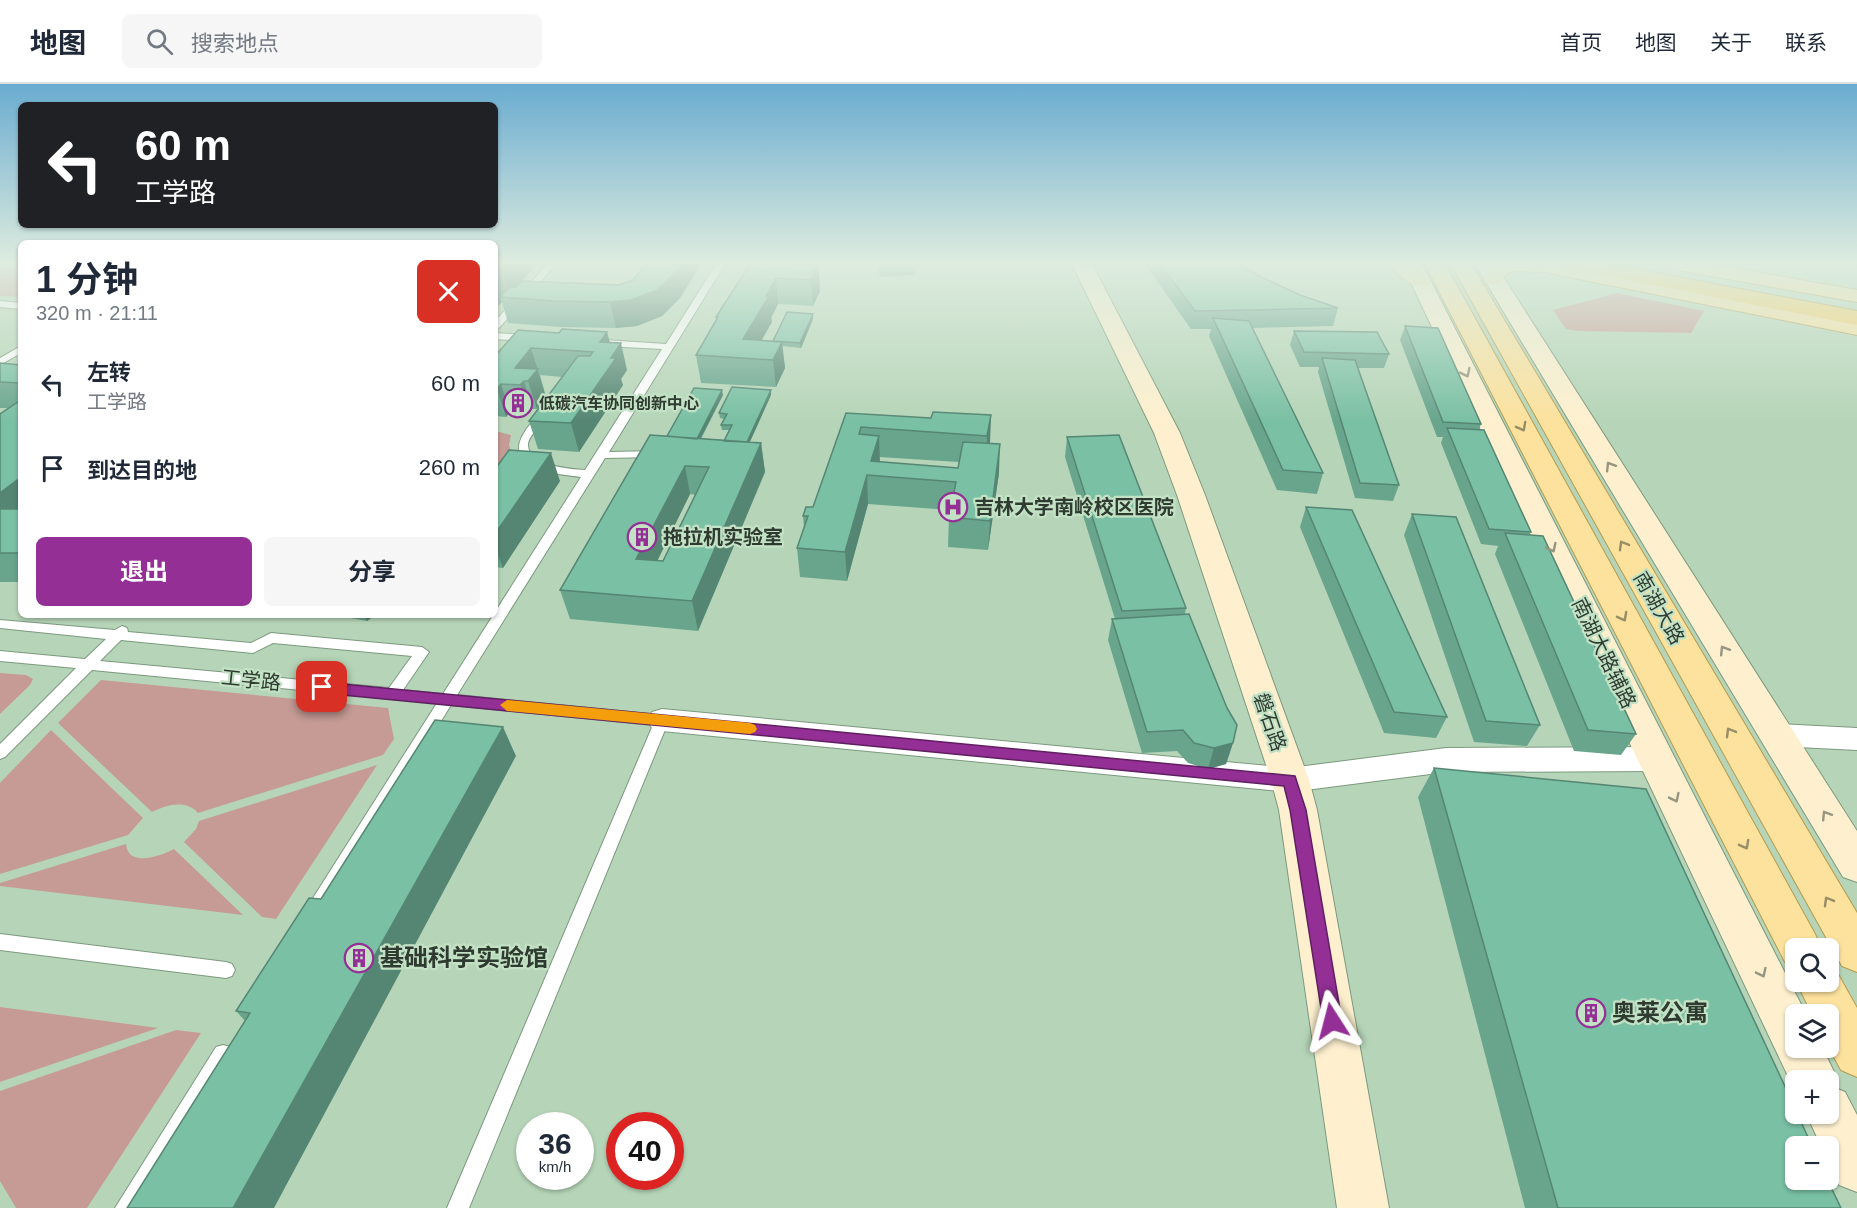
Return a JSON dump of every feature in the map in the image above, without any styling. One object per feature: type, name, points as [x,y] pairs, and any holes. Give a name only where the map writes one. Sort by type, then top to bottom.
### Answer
[{"type":"main road","name":"南湖大路","points":[[1444,316],[1794,938]]},
{"type":"main road","name":"南湖大路","points":[[1491,316],[1857,952]]},
{"type":"main road","points":[[1799,316],[1857,328]]},
{"type":"main road","points":[[1824,992],[1857,1054]]},
{"type":"street","name":"磐石路","points":[[1108,316],[1167,433],[1191,495],[1290,780],[1298,810],[1363,1208]]},
{"type":"street","name":"南湖大路辅路","points":[[1441,316],[1785,1020]]},
{"type":"street","points":[[1517,316],[1857,865]]},
{"type":"street","name":"工学路","points":[[662,720],[1290,780],[1446,760],[1656,759]]},
{"type":"street","points":[[1776,735],[1857,739]]},
{"type":"street","points":[[1836,1124],[1857,1167]]},
{"type":"lane","points":[[319,903],[688,316]]},
{"type":"lane","points":[[498,336],[541,339]]},
{"type":"lane","points":[[599,343],[669,347]]},
{"type":"lane","points":[[0,362],[5,356]]},
{"type":"lane","points":[[536,424],[524,440],[523,453],[527,458],[536,464],[556,470],[589,474]]},
{"type":"lane","points":[[601,455],[665,454]]},
{"type":"lane","points":[[0,624],[123,631],[254,648],[271,638],[422,652],[393,694]]},
{"type":"lane","points":[[0,753],[123,631]]},
{"type":"lane","name":"工学路","points":[[0,656],[662,720]]},
{"type":"lane","points":[[458,1208],[662,720]]},
{"type":"lane","points":[[0,942],[226,970]]},
{"type":"lane","points":[[126,1208],[223,1054]]},
{"type":"shaded area","points":[[1557,316],[1701,316],[1691,333],[1566,329]]},
{"type":"shaded area","points":[[498,432],[511,435],[509,445],[512,454],[498,499]]},
{"type":"shaded area","points":[[0,673],[26,675],[33,679],[30,685],[0,714]]},
{"type":"shaded area","points":[[101,680],[388,708],[394,739],[383,755],[198,813],[182,805],[163,807],[152,812],[58,723]]},
{"type":"shaded area","points":[[51,730],[143,818],[128,835],[0,874],[0,783]]},
{"type":"shaded area","points":[[377,765],[276,919],[262,917],[184,842],[196,829],[199,821]]},
{"type":"shaded area","points":[[126,844],[128,851],[139,858],[154,857],[174,849],[243,915],[0,886],[0,883]]},
{"type":"shaded area","points":[[0,1007],[158,1028],[0,1082]]},
{"type":"shaded area","points":[[176,1030],[201,1033],[87,1208],[16,1208],[0,1181],[0,1091]]},
{"type":"building","points":[[757,316],[743,339],[782,342],[773,360],[696,355],[718,317],[716,317]]},
{"type":"building","points":[[785,316],[812,316],[800,343],[773,341]]},
{"type":"building","points":[[1213,318],[1249,321],[1323,473],[1283,470]]},
{"type":"building","points":[[1405,326],[1438,328],[1481,424],[1443,422]]},
{"type":"building","points":[[562,329],[607,332],[600,342],[621,343],[611,358],[616,358],[571,423],[529,421],[578,356],[590,356],[593,352],[531,348],[515,368],[538,369],[528,381],[520,385],[501,384],[498,388],[498,353],[518,330],[559,333]]},
{"type":"building","points":[[1294,331],[1377,332],[1389,354],[1304,352]]},
{"type":"building","points":[[1322,358],[1355,360],[1399,485],[1360,483]]},
{"type":"building","points":[[0,363],[18,365],[18,383],[0,382]]},
{"type":"building","points":[[732,387],[771,390],[747,442],[724,441],[732,425],[721,425],[727,414],[719,413]]},
{"type":"building","points":[[694,388],[722,390],[697,439],[667,436]]},
{"type":"building","points":[[18,402],[18,479],[0,493],[0,414]]},
{"type":"building","points":[[933,412],[991,415],[987,436],[861,427],[859,434],[879,436],[871,461],[958,468],[963,442],[1000,444],[990,521],[949,517],[956,482],[867,475],[845,552],[797,548],[808,516],[803,516],[806,507],[813,507],[846,413],[931,418]]},
{"type":"building","points":[[1447,428],[1484,430],[1531,532],[1489,529]]},
{"type":"building","points":[[650,435],[761,443],[692,601],[560,590]],"holes":[[[685,466],[709,467],[663,561],[636,559]]]},
{"type":"building","points":[[1119,435],[1186,608],[1122,611],[1067,437]]},
{"type":"building","points":[[509,450],[551,453],[498,530],[498,465]]},
{"type":"building","points":[[1306,507],[1352,510],[1447,717],[1394,712]]},
{"type":"building","points":[[0,509],[18,509],[18,553],[0,553]]},
{"type":"building","points":[[1412,514],[1456,517],[1540,725],[1486,721]]},
{"type":"building","points":[[1505,533],[1543,536],[1636,734],[1588,730]]},
{"type":"building","points":[[1189,614],[1227,708],[1237,725],[1233,743],[1214,748],[1194,743],[1183,730],[1147,732],[1112,619]]},
{"type":"building","points":[[435,720],[503,727],[233,1208],[127,1208],[250,1013],[236,1011],[309,898],[321,899]]},
{"type":"building","name":"奥莱公寓","points":[[1434,768],[1646,789],[1785,1086],[1785,1124],[1802,1124],[1807,1136],[1785,1136],[1785,1190],[1832,1190],[1841,1208],[1558,1208]]},
{"type":"slow traffic","points":[[507,705],[750,729]]},
{"type":"place","name":"低碳汽车协同创新中心","points":[[518,403]]},
{"type":"place","name":"吉林大学南岭校区医院","points":[[953,507]]},
{"type":"place","name":"拖拉机实验室","points":[[642,537]]},
{"type":"place","name":"基础科学实验馆","points":[[359,958]]},
{"type":"place","name":"奥莱公寓","points":[[1591,1013]]},
{"type":"route","points":[[322,687],[1290,780],[1298,810],[1332,1021]]}]
